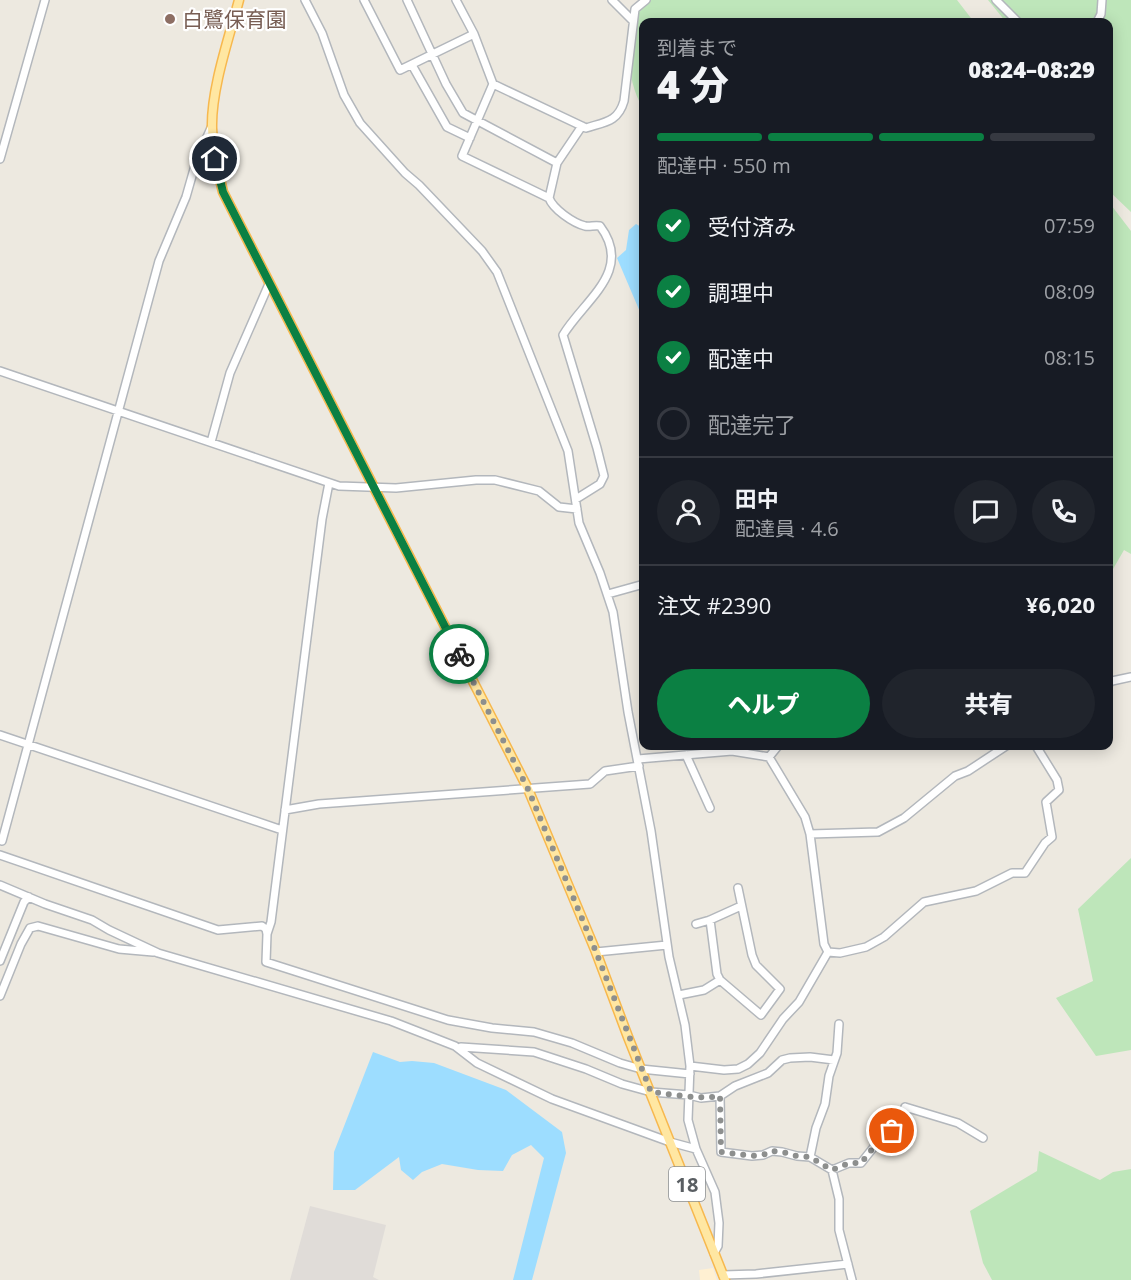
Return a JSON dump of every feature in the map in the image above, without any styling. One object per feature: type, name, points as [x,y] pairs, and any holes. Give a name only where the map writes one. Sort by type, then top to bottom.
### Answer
[{"type":"main road","name":"18","points":[[238,0],[221,69],[212,127],[215,159],[223,192],[528,789],[596,952],[724,1277]]},
{"type":"street","points":[[0,159],[45,0]]},
{"type":"street","points":[[305,0],[322,33],[344,94],[360,123],[491,262],[507,294],[568,451],[579,523],[608,594],[617,635],[651,831],[667,945],[680,995],[690,1066],[688,1120],[696,1149],[716,1191],[718,1246],[714,1253]]},
{"type":"street","points":[[364,0],[400,70],[474,34]]},
{"type":"street","points":[[408,0],[446,84],[463,113],[557,163]]},
{"type":"street","points":[[456,0],[474,34],[493,84],[462,156],[549,198]]},
{"type":"street","points":[[612,0],[633,21]]},
{"type":"street","points":[[493,84],[586,128],[615,118],[622,111],[624,101],[635,9],[646,0]]},
{"type":"street","points":[[996,0],[1014,18]]},
{"type":"street","points":[[1099,18],[1102,0]]},
{"type":"street","points":[[411,64],[447,127],[470,138]]},
{"type":"street","points":[[576,499],[600,484],[604,476],[563,334],[602,286],[610,265],[611,253],[606,235],[600,226],[588,227],[577,223],[551,203],[549,198],[557,163],[582,126]]},
{"type":"street","points":[[2,841],[159,261],[186,197],[196,162],[212,127]]},
{"type":"street","points":[[211,442],[230,373],[269,284]]},
{"type":"street","points":[[0,371],[339,486],[374,488],[495,480],[539,491],[559,507],[577,509]]},
{"type":"street","points":[[329,483],[322,519],[271,922],[267,934],[266,962],[448,1020],[492,1028],[534,1032],[572,1043],[642,1071],[690,1074]]},
{"type":"street","points":[[608,594],[639,585]]},
{"type":"street","points":[[1113,681],[1131,677]]},
{"type":"street","points":[[0,735],[282,830]]},
{"type":"street","points":[[769,757],[775,750]]},
{"type":"street","points":[[810,834],[878,832],[904,818],[954,776],[968,771],[1000,750]]},
{"type":"street","points":[[828,952],[840,953],[866,947],[884,937],[924,902],[976,891],[1012,873],[1025,873],[1045,843],[1052,837],[1046,802],[1059,790],[1057,780],[1038,750]]},
{"type":"street","points":[[285,810],[319,804],[590,784],[606,771],[686,755],[732,751],[769,757],[805,817],[810,834],[824,944],[828,952]]},
{"type":"street","points":[[686,755],[710,808]]},
{"type":"street","points":[[0,855],[218,930],[262,926],[266,929],[267,934]]},
{"type":"street","points":[[0,885],[92,920],[158,953],[391,1021],[455,1046],[534,1052],[622,1084],[650,1090],[701,1098],[720,1096],[735,1086],[768,1073],[783,1060],[810,1057],[834,1060]]},
{"type":"street","points":[[710,920],[717,974],[720,980],[761,1015],[780,989],[756,965],[752,956],[738,888]]},
{"type":"street","points":[[0,961],[24,902],[29,897]]},
{"type":"street","points":[[696,924],[741,906]]},
{"type":"street","points":[[0,996],[30,928],[38,926],[119,949],[158,953]]},
{"type":"street","points":[[596,952],[667,945]]},
{"type":"street","points":[[690,1066],[724,1070],[738,1069],[748,1064],[760,1053],[783,1019],[799,1002],[828,952]]},
{"type":"street","points":[[680,995],[704,990],[720,980]]},
{"type":"street","points":[[810,1157],[814,1134],[822,1113],[837,1053],[839,1024]]},
{"type":"street","points":[[455,1046],[477,1063],[552,1099],[670,1142],[696,1149]]},
{"type":"street","points":[[720,1096],[721,1152],[752,1156],[772,1151],[782,1152],[810,1157],[832,1170],[838,1199],[839,1230],[852,1280]]},
{"type":"street","points":[[832,1170],[849,1163],[861,1163],[881,1138],[899,1130],[906,1107],[958,1123],[983,1138]]},
{"type":"street","points":[[724,1277],[848,1264]]},
{"type":"shaded area","points":[[310,1206],[386,1225],[373,1277],[379,1280],[290,1280]]},
{"type":"shaded area","points":[[713,1268],[717,1280],[700,1280],[699,1270]]},
{"type":"green space","points":[[645,0],[957,0],[971,18],[639,18],[639,100],[630,71],[629,50],[632,26]]},
{"type":"green space","points":[[988,0],[1131,0],[1131,212],[1113,195],[1113,18],[1003,18]]},
{"type":"green space","points":[[1113,208],[1131,231],[1131,554],[1124,550],[1113,569]]},
{"type":"green space","points":[[1131,858],[1131,1050],[1096,1056],[1056,998],[1093,981],[1078,909]]},
{"type":"green space","points":[[1039,1151],[1100,1180],[1113,1172],[1131,1169],[1131,1280],[992,1280],[983,1263],[970,1211],[1037,1171]]},
{"type":"water","points":[[636,224],[639,226],[639,310],[617,258],[626,250],[629,230]]},
{"type":"water","points":[[373,1052],[400,1062],[434,1063],[506,1090],[562,1132],[566,1153],[532,1280],[513,1280],[544,1158],[531,1145],[512,1155],[503,1171],[478,1170],[442,1164],[422,1172],[413,1180],[401,1170],[399,1157],[355,1190],[333,1190],[334,1152]]},
{"type":"way so far","points":[[459,654],[528,789],[651,1092],[701,1098],[720,1096],[721,1152],[737,1155],[752,1156],[772,1151],[782,1152],[810,1157],[832,1170],[849,1163],[861,1163],[876,1143],[892,1131]]},
{"type":"place","name":"白鷺保育園","points":[[170,19]]},
{"type":"route","points":[[215,159],[223,192],[459,654]]}]
